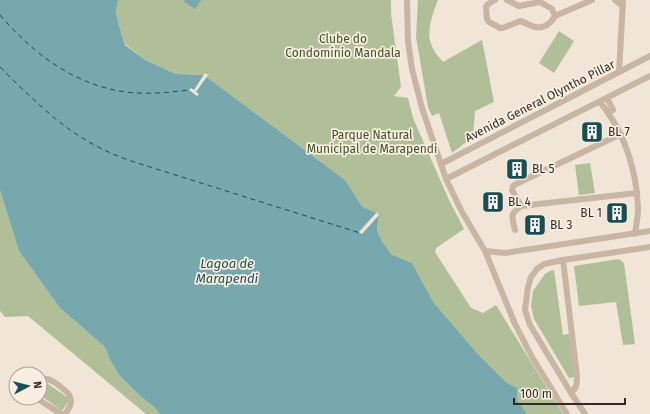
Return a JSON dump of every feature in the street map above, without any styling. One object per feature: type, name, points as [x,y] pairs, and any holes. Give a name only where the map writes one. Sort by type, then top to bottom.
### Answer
[{"type":"street","points":[[407,0],[408,41],[412,69],[422,108],[446,179],[462,212],[485,251],[515,324],[567,414]]},
{"type":"street","points":[[494,0],[486,7],[487,19],[489,22],[500,28],[520,21],[536,28],[547,26],[556,16],[592,0]]},
{"type":"street","points":[[507,0],[519,6],[540,1],[552,9],[556,16]]},
{"type":"street","points":[[615,0],[623,3],[619,72]]},
{"type":"street","name":"Avenida General Olyntho Pillar","points":[[441,164],[650,56]]},
{"type":"street","points":[[446,179],[650,76]]},
{"type":"street","points":[[607,98],[613,110]]},
{"type":"street","points":[[600,102],[608,112],[621,134],[632,166],[638,208],[635,234]]},
{"type":"street","points":[[521,206],[512,190],[513,186],[621,134]]},
{"type":"street","points":[[514,230],[512,215],[521,206],[637,193]]},
{"type":"street","points":[[485,251],[506,253],[650,231]]},
{"type":"street","points":[[585,414],[530,325],[525,310],[526,297],[531,277],[544,264],[650,247]]},
{"type":"street","points":[[563,260],[577,376],[576,386],[571,393]]},
{"type":"street","points":[[48,379],[71,396],[71,406],[65,414]]},
{"type":"street","points":[[48,406],[61,414]]},
{"type":"green space","name":"Parque Natural Municipal de Marapendi","points":[[118,0],[391,0],[391,14],[401,87],[394,96],[408,98],[413,118],[449,200],[464,229],[436,248],[435,252],[471,308],[483,313],[496,305],[563,414],[527,414],[517,400],[516,388],[507,383],[477,353],[434,303],[412,263],[391,254],[382,241],[377,230],[379,215],[362,206],[345,180],[204,75],[176,74],[145,60],[125,44],[116,12]]},
{"type":"green space","points":[[418,0],[438,0],[432,17],[429,35],[433,48],[443,62],[482,40],[494,102],[475,111],[473,137],[452,153],[439,113],[432,116],[428,107],[416,37]]},
{"type":"green space","points":[[559,31],[574,41],[554,73],[539,63]]},
{"type":"green space","points":[[590,163],[595,193],[579,195],[575,165]]},
{"type":"green space","points":[[0,190],[19,251],[60,308],[105,347],[110,360],[119,375],[160,414],[146,414],[28,316],[5,317],[0,311]]},
{"type":"green space","points":[[619,259],[624,263],[635,344],[623,345],[616,302],[579,306],[574,266]]},
{"type":"green space","points":[[554,270],[563,335],[569,334],[575,377],[569,378],[534,319],[531,306],[533,291],[545,274]]},
{"type":"green space","points":[[48,384],[70,399],[62,411],[48,401]]},
{"type":"water","name":"Lagoa de Marapendi","points":[[0,0],[118,0],[116,12],[125,45],[145,60],[176,74],[204,75],[345,180],[362,206],[379,215],[377,230],[382,241],[391,254],[412,263],[434,303],[477,353],[507,383],[517,388],[517,400],[527,414],[160,414],[119,375],[110,360],[105,347],[60,308],[19,251],[0,190]]},
{"type":"water","points":[[185,0],[201,0],[195,9],[184,2]]},
{"type":"pier","points":[[205,73],[208,75],[196,92],[199,94],[197,96],[189,90],[191,88],[194,90]]},
{"type":"pier","points":[[377,212],[379,215],[362,234],[359,232]]},
{"type":"ferry route","points":[[0,15],[28,44],[44,57],[78,78],[116,90],[137,93],[189,90]]},
{"type":"ferry route","points":[[0,67],[44,109],[67,128],[91,143],[117,156],[360,233]]},
{"type":"place","name":"BL 7","points":[[592,132]]},
{"type":"place","name":"BL 5","points":[[517,169]]},
{"type":"place","name":"BL 4","points":[[493,202]]},
{"type":"place","name":"BL 1","points":[[617,213]]},
{"type":"place","name":"BL 3","points":[[535,225]]},
{"type":"park label","name":"Clube do Condomínio Mandala","points":[[343,46]]}]
